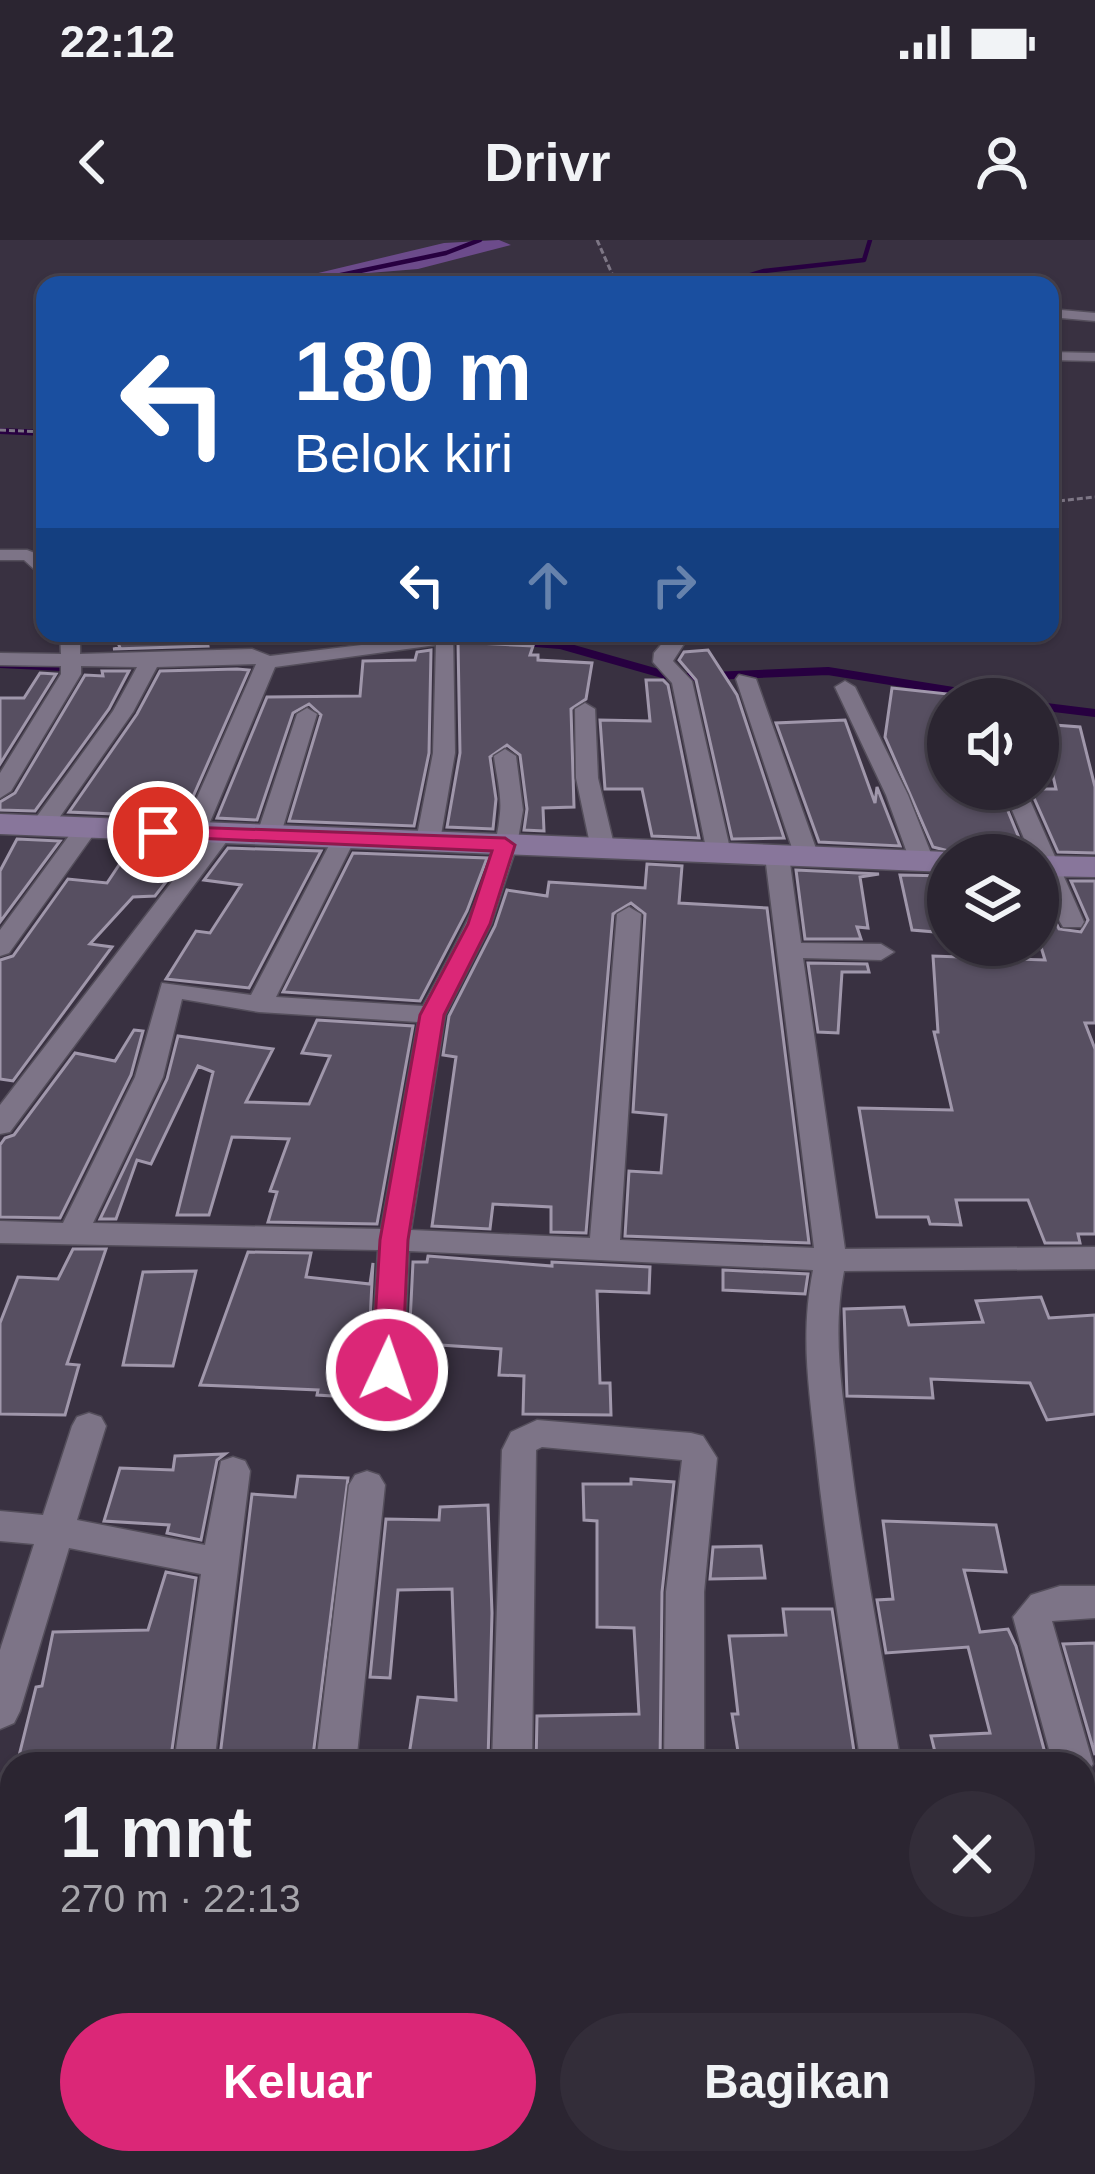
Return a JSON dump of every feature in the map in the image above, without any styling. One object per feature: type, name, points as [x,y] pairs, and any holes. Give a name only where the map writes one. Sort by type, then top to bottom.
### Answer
[{"type":"street","points":[[1059,315],[1095,317]]},
{"type":"street","points":[[1059,356],[1095,357]]},
{"type":"street","points":[[0,555],[36,560]]},
{"type":"street","points":[[0,790],[71,674],[70,642]]},
{"type":"street","points":[[211,642],[212,656]]},
{"type":"street","points":[[0,659],[150,661],[252,655],[267,662],[416,642]]},
{"type":"street","points":[[428,841],[444,753],[446,642]]},
{"type":"street","points":[[673,642],[663,662],[682,681],[719,854]]},
{"type":"street","points":[[42,826],[123,712],[150,661]]},
{"type":"street","points":[[0,1125],[206,835],[267,662]]},
{"type":"street","points":[[746,679],[792,856],[790,950],[831,1261],[820,1321],[826,1394],[878,1752]]},
{"type":"street","points":[[845,687],[927,848]]},
{"type":"street","points":[[585,709],[586,778],[603,849]]},
{"type":"street","points":[[268,837],[307,714]]},
{"type":"street","points":[[387,1370],[394,1240],[432,1015],[479,924],[505,845],[512,810],[505,756]]},
{"type":"street","points":[[0,824],[927,862]]},
{"type":"street","points":[[0,948],[87,827]]},
{"type":"street","points":[[259,1004],[343,839]]},
{"type":"street","points":[[1059,866],[1095,867]]},
{"type":"street","points":[[1059,897],[1072,922]]},
{"type":"street","points":[[604,1250],[629,914]]},
{"type":"street","points":[[790,950],[880,952]]},
{"type":"street","points":[[73,1233],[149,1077],[171,989],[259,1004],[432,1015]]},
{"type":"street","points":[[0,1232],[394,1240],[831,1261],[1095,1258]]},
{"type":"street","points":[[0,1711],[88,1426]]},
{"type":"street","points":[[512,1752],[519,1450],[523,1441],[537,1433],[683,1445],[700,1457],[686,1592],[684,1752]]},
{"type":"street","points":[[196,1752],[233,1471]]},
{"type":"street","points":[[337,1752],[367,1485]]},
{"type":"street","points":[[0,1526],[56,1531],[220,1563]]},
{"type":"street","points":[[1070,1752],[1032,1617],[1039,1606],[1050,1602],[1095,1602]]},
{"type":"path","points":[[597,240],[613,276]]},
{"type":"path","points":[[0,430],[36,432]]},
{"type":"path","points":[[1059,501],[1095,497]]},
{"type":"shaded area","points":[[499,240],[511,245],[418,269],[306,276],[444,243]]},
{"type":"building","points":[[118,642],[207,642],[208,646],[113,649],[120,648]]},
{"type":"building","points":[[458,642],[533,646],[530,655],[538,655],[538,660],[592,663],[586,699],[571,709],[574,807],[543,808],[544,831],[524,830],[527,809],[520,755],[507,745],[490,757],[496,799],[493,829],[447,827],[460,753]]},
{"type":"building","points":[[431,650],[429,753],[414,826],[289,821],[321,715],[309,704],[293,713],[257,820],[217,818],[267,697],[360,696],[363,661],[415,660],[417,652]]},
{"type":"building","points":[[708,650],[737,695],[784,838],[732,839],[696,680],[679,660],[684,652]]},
{"type":"building","points":[[249,670],[184,817],[69,812],[137,714],[160,671]]},
{"type":"building","points":[[102,671],[129,671],[109,709],[35,811],[0,810],[0,802],[15,793],[85,675],[103,676]]},
{"type":"building","points":[[40,673],[56,674],[0,764],[0,698],[24,698]]},
{"type":"building","points":[[646,680],[663,680],[668,685],[699,838],[652,836],[642,789],[605,789],[600,720],[650,721]]},
{"type":"building","points":[[892,688],[927,692],[927,810],[1008,810],[1017,834],[927,834],[885,737]]},
{"type":"building","points":[[845,720],[875,803],[877,787],[900,846],[819,842],[776,723]]},
{"type":"building","points":[[1059,725],[1080,727],[1095,787],[1095,853],[1059,852],[1059,834],[1050,834],[1039,810],[1059,810]]},
{"type":"building","points":[[17,839],[60,841],[0,922],[0,871]]},
{"type":"building","points":[[133,844],[194,846],[155,896],[133,897],[90,944],[112,947],[13,1081],[0,1079],[0,960],[13,956],[68,879],[107,883]]},
{"type":"building","points":[[228,848],[321,851],[249,988],[166,979],[196,931],[210,933],[241,885],[204,880]]},
{"type":"building","points":[[353,853],[487,858],[467,911],[420,1001],[283,992]]},
{"type":"building","points":[[647,864],[682,866],[679,903],[767,908],[809,1243],[625,1236],[629,1171],[661,1173],[666,1115],[633,1112],[645,914],[631,903],[613,914],[586,1233],[551,1232],[551,1207],[493,1204],[490,1229],[432,1226],[456,1057],[443,1055],[449,1016],[495,926],[507,890],[547,896],[549,882],[645,888]]},
{"type":"building","points":[[796,870],[879,874],[860,877],[868,928],[857,927],[861,939],[805,939]]},
{"type":"building","points":[[900,875],[927,876],[927,931],[912,930]]},
{"type":"building","points":[[1071,881],[1095,881],[1095,1023],[1085,1023],[1095,1049],[1095,1234],[1078,1234],[1080,1243],[1045,1243],[1028,1200],[956,1200],[961,1225],[930,1224],[928,1217],[877,1217],[859,1108],[952,1110],[934,1032],[938,1032],[934,966],[1059,966],[1059,929],[1081,932],[1088,920]]},
{"type":"building","points":[[808,963],[867,964],[869,972],[842,972],[838,1033],[818,1032]]},
{"type":"building","points":[[317,1020],[413,1026],[377,1224],[268,1222],[277,1192],[270,1191],[289,1139],[232,1137],[209,1215],[177,1215],[213,1072],[198,1066],[151,1164],[137,1160],[116,1219],[100,1219],[167,1079],[178,1036],[273,1049],[246,1102],[309,1104],[330,1056],[302,1053]]},
{"type":"building","points":[[134,1030],[143,1031],[131,1075],[60,1218],[0,1217],[0,1145],[5,1138],[14,1135],[75,1053],[115,1061]]},
{"type":"building","points":[[73,1249],[106,1249],[67,1364],[79,1365],[65,1415],[0,1414],[0,1323],[18,1277],[58,1279]]},
{"type":"building","points":[[248,1252],[311,1253],[306,1277],[370,1284],[373,1263],[366,1398],[317,1395],[318,1390],[200,1385]]},
{"type":"building","points":[[428,1256],[552,1266],[552,1262],[650,1267],[649,1293],[597,1291],[600,1383],[610,1383],[611,1415],[523,1414],[524,1376],[499,1375],[501,1349],[409,1343],[413,1262],[427,1262]]},
{"type":"building","points":[[723,1270],[808,1274],[805,1294],[723,1290]]},
{"type":"building","points":[[196,1271],[173,1366],[123,1365],[143,1272]]},
{"type":"building","points":[[1041,1297],[1049,1318],[1095,1315],[1095,1414],[1047,1420],[1030,1383],[931,1379],[933,1398],[847,1396],[844,1309],[904,1307],[909,1325],[983,1322],[976,1301]]},
{"type":"building","points":[[225,1454],[217,1460],[201,1540],[167,1533],[169,1525],[104,1521],[120,1468],[173,1470],[175,1456]]},
{"type":"building","points":[[298,1476],[348,1478],[314,1752],[220,1752],[252,1494],[295,1497]]},
{"type":"building","points":[[631,1479],[674,1482],[662,1592],[660,1752],[536,1752],[537,1716],[639,1714],[634,1628],[597,1627],[597,1521],[584,1520],[583,1484],[631,1484]]},
{"type":"building","points":[[488,1505],[492,1613],[488,1752],[409,1752],[418,1697],[456,1700],[452,1589],[398,1590],[390,1678],[370,1677],[386,1519],[439,1520],[440,1507]]},
{"type":"building","points":[[883,1521],[996,1525],[1006,1572],[964,1570],[980,1632],[1008,1629],[1016,1646],[1045,1752],[935,1752],[931,1736],[990,1733],[968,1647],[886,1653],[877,1600],[893,1599]]},
{"type":"building","points":[[761,1546],[765,1578],[710,1579],[713,1547]]},
{"type":"building","points":[[166,1572],[196,1578],[172,1752],[20,1752],[36,1687],[42,1686],[53,1632],[148,1630]]},
{"type":"building","points":[[783,1609],[832,1609],[854,1752],[738,1752],[729,1636],[786,1635]]},
{"type":"building","points":[[1095,1643],[1095,1752],[1094,1752],[1063,1644]]},
{"type":"waterway","points":[[336,276],[446,253],[480,240]]},
{"type":"waterway","points":[[748,276],[864,260],[870,240]]},
{"type":"waterway","points":[[0,431],[36,433]]},
{"type":"waterway","points":[[337,651],[401,642]]},
{"type":"waterway","points":[[524,642],[560,645],[669,676]]},
{"type":"waterway","points":[[0,664],[63,667]]},
{"type":"waterway","points":[[688,677],[828,671],[927,687]]},
{"type":"waterway","points":[[1059,709],[1095,713]]},
{"type":"route","points":[[158,832],[505,845],[479,924],[432,1015],[394,1240],[387,1370]]}]
